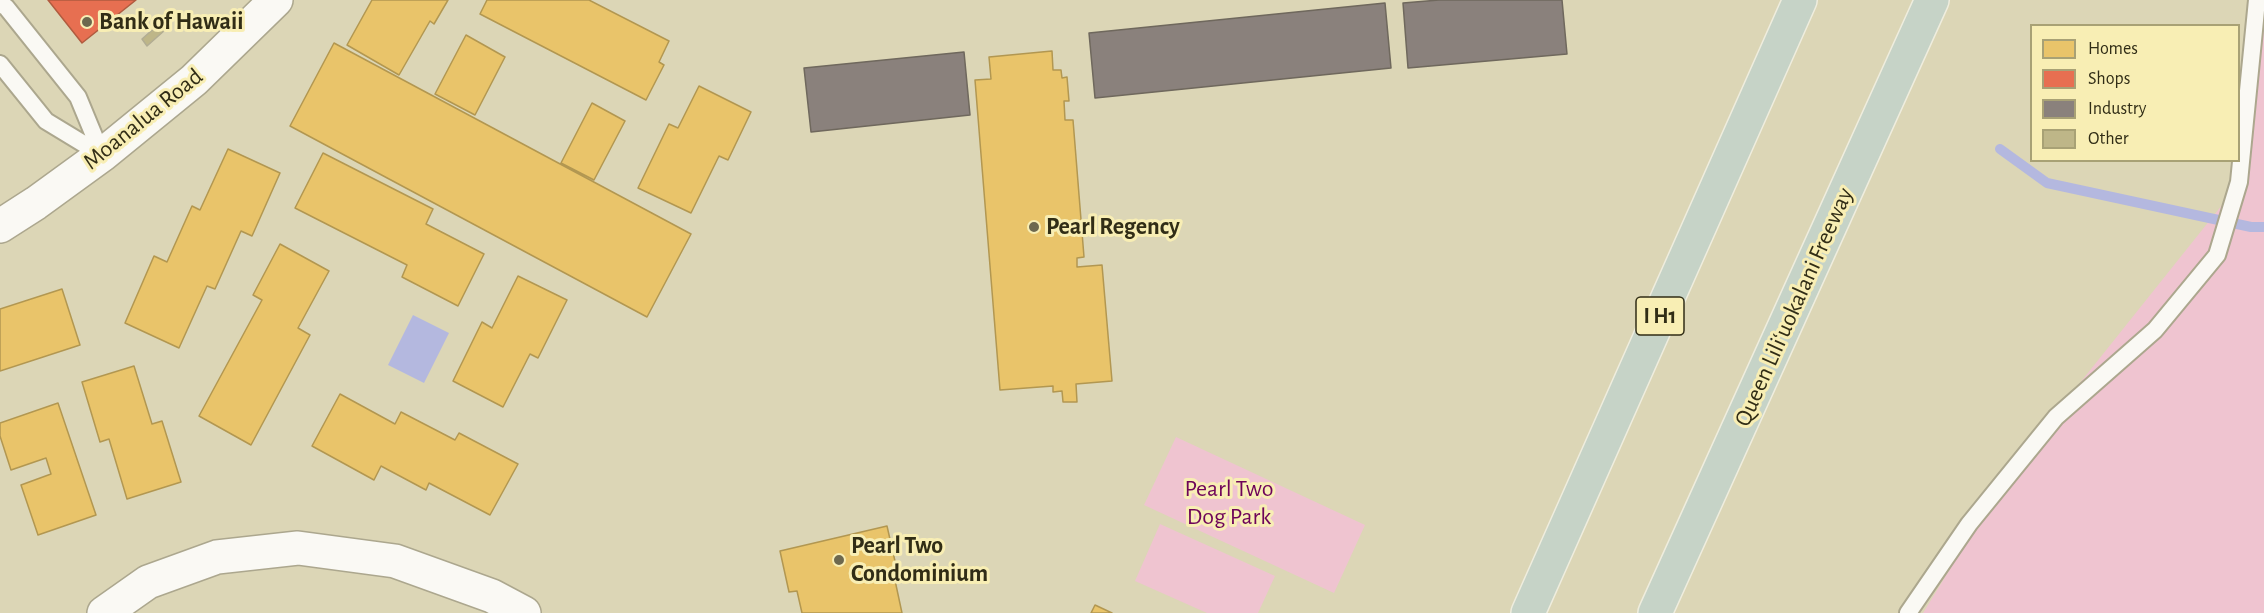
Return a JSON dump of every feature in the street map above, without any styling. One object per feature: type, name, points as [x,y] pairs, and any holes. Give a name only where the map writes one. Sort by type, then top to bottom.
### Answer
[{"type":"highway","name":"I H1","points":[[1528,613],[1800,0]]},
{"type":"highway","name":"Queen Liliʻuokalani Freeway","points":[[1655,613],[1932,0]]},
{"type":"street","name":"Moanalua Road","points":[[0,226],[102,155],[194,80],[276,0]]},
{"type":"street","points":[[104,613],[148,582],[218,557],[298,548],[395,561],[492,596],[524,613]]},
{"type":"lane","points":[[1908,613],[1969,524],[2056,417],[2155,330],[2217,255],[2239,182],[2257,0]]},
{"type":"lane","points":[[0,4],[6,7],[78,97],[102,155]]},
{"type":"lane","points":[[0,64],[46,121],[102,155]]},
{"type":"green space","points":[[2264,0],[2264,613],[1923,613],[2012,468],[2230,195],[2236,162],[2240,162],[2240,138]]},
{"type":"green space","name":"Pearl Two Dog Park","points":[[1176,437],[1365,525],[1334,593],[1144,505]]},
{"type":"green space","points":[[1160,524],[1275,576],[1258,613],[1207,613],[1135,581]]},
{"type":"water","points":[[413,315],[449,333],[424,383],[388,365]]},
{"type":"building: Homes","points":[[372,0],[448,0],[434,24],[430,21],[399,75],[347,45]]},
{"type":"building: Homes","points":[[487,0],[589,0],[669,41],[659,62],[664,65],[646,100],[480,14]]},
{"type":"building: Homes","points":[[466,35],[505,57],[475,115],[435,94]]},
{"type":"building: Homes","points":[[334,43],[691,234],[647,317],[290,126]]},
{"type":"building: Homes","name":"Pearl Regency","points":[[1052,51],[1053,70],[1061,70],[1062,78],[1067,77],[1069,101],[1064,101],[1065,120],[1073,120],[1084,257],[1077,258],[1077,267],[1102,265],[1112,381],[1076,384],[1077,402],[1063,402],[1062,391],[1053,392],[1053,386],[1000,390],[975,80],[991,79],[989,57]]},
{"type":"building: Homes","points":[[699,86],[751,112],[728,160],[719,156],[691,213],[638,188],[669,124],[678,128]]},
{"type":"building: Homes","points":[[592,103],[625,121],[594,180],[561,163]]},
{"type":"building: Homes","points":[[228,149],[280,173],[252,236],[241,231],[215,289],[207,286],[179,348],[125,323],[154,256],[167,262],[192,206],[200,210]]},
{"type":"building: Homes","points":[[323,153],[433,209],[426,224],[484,254],[458,306],[402,277],[407,265],[295,208]]},
{"type":"building: Homes","points":[[280,244],[329,271],[298,328],[310,335],[251,445],[199,416],[262,300],[253,295]]},
{"type":"building: Homes","points":[[518,276],[567,300],[538,358],[530,354],[503,407],[453,381],[482,322],[492,328]]},
{"type":"building: Homes","points":[[62,289],[80,345],[0,371],[0,309]]},
{"type":"building: Homes","points":[[134,366],[152,424],[162,421],[181,482],[127,499],[109,439],[100,442],[82,382]]},
{"type":"building: Homes","points":[[340,394],[395,424],[401,412],[455,440],[459,433],[518,464],[490,515],[429,483],[426,490],[381,466],[374,480],[312,446]]},
{"type":"building: Homes","points":[[58,403],[96,515],[38,535],[21,485],[51,474],[46,458],[11,470],[0,436],[0,423]]},
{"type":"building: Homes","name":"Pearl Two Condominium","points":[[887,526],[897,570],[893,571],[902,613],[802,613],[797,591],[789,592],[780,551]]},
{"type":"building: Homes","points":[[1095,605],[1112,613],[1091,613]]},
{"type":"building: Shops","name":"Bank of Hawaii","points":[[48,0],[136,0],[82,43]]},
{"type":"building: Industry","points":[[1439,0],[1562,0],[1567,54],[1408,68],[1403,3]]},
{"type":"building: Industry","points":[[1385,3],[1391,68],[1095,98],[1089,33]]},
{"type":"building: Industry","points":[[964,52],[970,115],[811,132],[804,68]]},
{"type":"building: Other","points":[[159,24],[165,30],[147,46],[142,39]]},
{"type":"waterway","points":[[2000,149],[2047,183],[2251,227],[2264,227]]},
{"type":"place","name":"Bank of Hawaii","points":[[87,22]]},
{"type":"place","name":"Pearl Regency","points":[[1034,227]]},
{"type":"place","name":"Pearl Two Condominium","points":[[839,560]]}]
